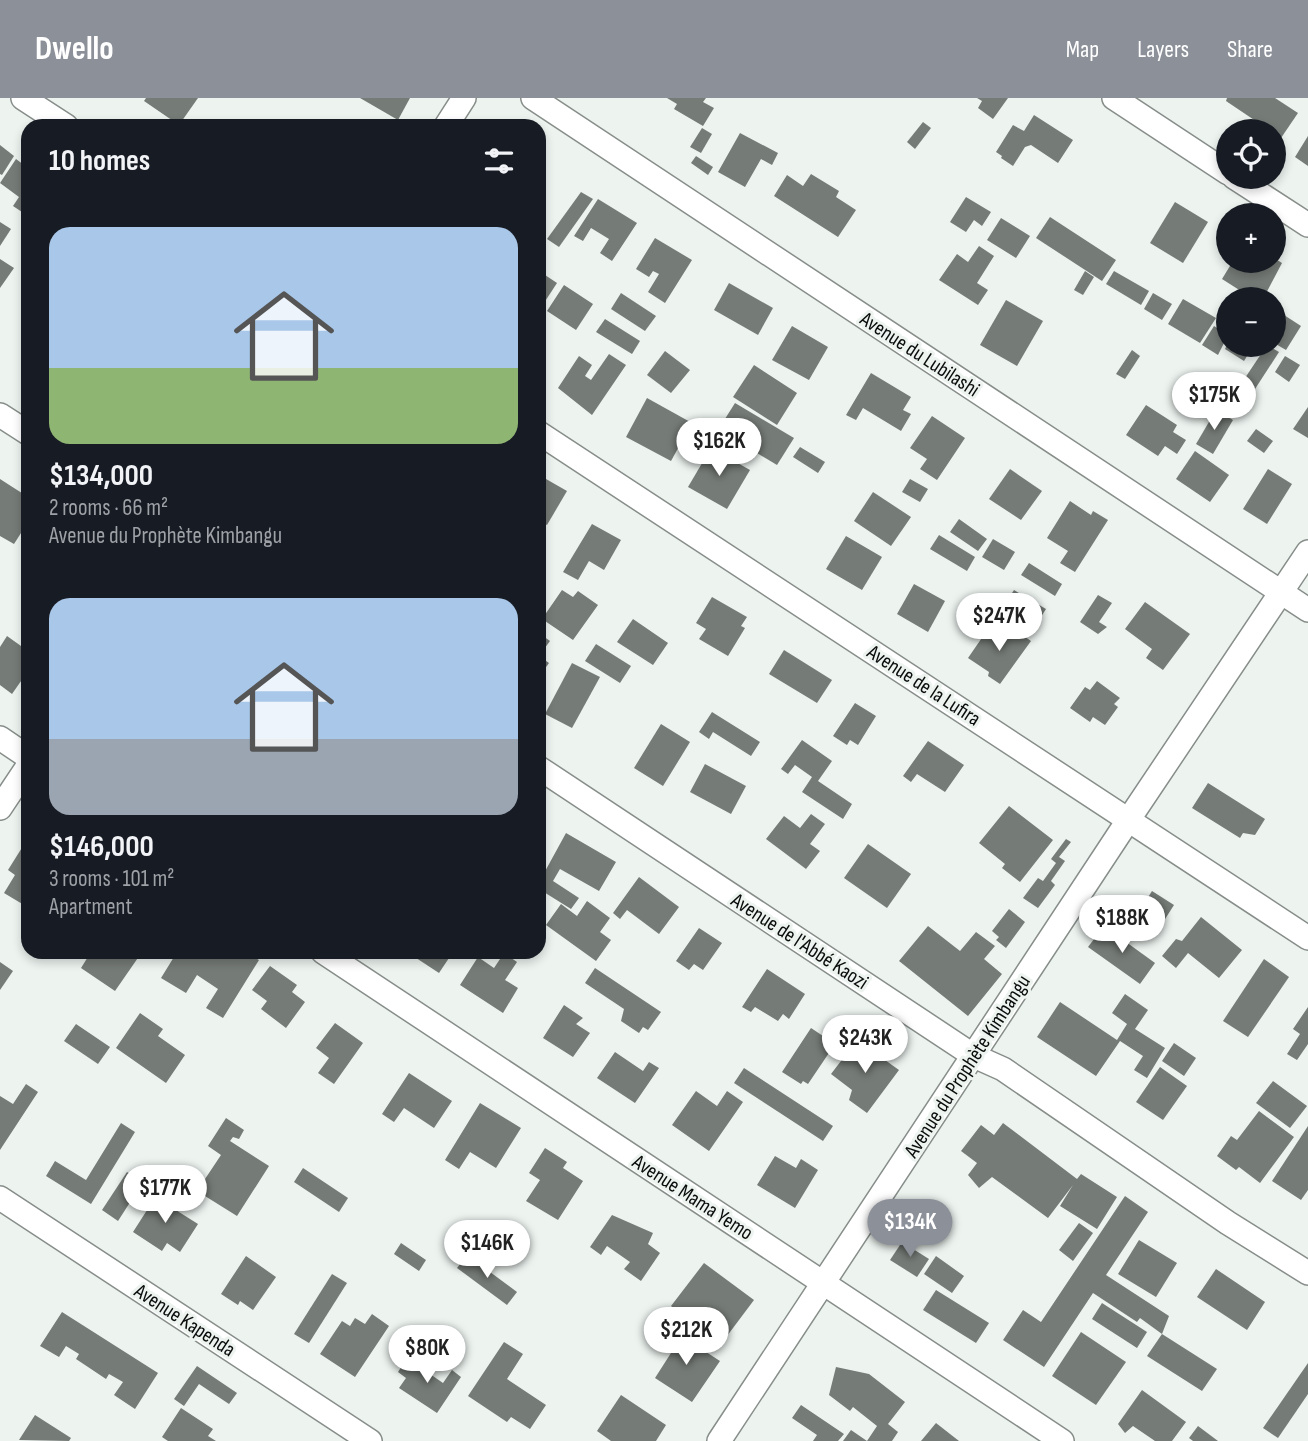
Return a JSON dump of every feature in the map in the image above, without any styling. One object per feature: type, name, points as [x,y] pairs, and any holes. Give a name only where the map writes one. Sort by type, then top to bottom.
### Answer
[{"type":"street","points":[[23,98],[55,119]]},
{"type":"street","points":[[450,119],[464,98]]},
{"type":"street","name":"Avenue du Lubilashi","points":[[533,98],[1308,610]]},
{"type":"street","points":[[1114,98],[1216,165]]},
{"type":"street","points":[[1252,189],[1308,225]]},
{"type":"street","points":[[0,415],[21,428]]},
{"type":"street","name":"Avenue de la Lufira","points":[[546,438],[1308,937]]},
{"type":"street","name":"Avenue du Prophète Kimbangu","points":[[719,1441],[1308,552]]},
{"type":"street","points":[[0,738],[21,752]]},
{"type":"street","name":"Avenue de l'Abbé Kaozi","points":[[546,773],[974,1056],[1003,1069],[1228,1223],[1308,1273]]},
{"type":"street","points":[[0,808],[21,776]]},
{"type":"street","name":"Avenue Mama Yemo","points":[[334,959],[1062,1441]]},
{"type":"street","name":"Avenue Kapenda","points":[[0,1198],[370,1441]]},
{"type":"building","points":[[146,98],[198,98],[183,119],[170,119],[144,101]]},
{"type":"building","points":[[360,98],[410,98],[396,119]]},
{"type":"building","points":[[667,98],[706,98],[703,102],[714,108],[703,126],[674,109],[677,104]]},
{"type":"building","points":[[977,98],[1008,98],[993,119],[978,108],[982,101]]},
{"type":"building","points":[[1227,98],[1275,98],[1298,113],[1286,131],[1286,119],[1253,119],[1226,101]]},
{"type":"building","points":[[1034,115],[1073,140],[1058,163],[1031,145],[1025,147],[1013,166],[996,152],[1013,125],[1024,131]]},
{"type":"building","points":[[923,122],[931,128],[915,149],[907,142]]},
{"type":"building","points":[[702,128],[712,134],[701,153],[690,147]]},
{"type":"building","points":[[740,133],[778,153],[772,165],[761,159],[745,187],[718,172]]},
{"type":"building","points":[[1308,136],[1308,166],[1295,157]]},
{"type":"building","points":[[0,145],[14,156],[2,175],[0,174]]},
{"type":"building","points":[[696,156],[713,167],[708,175],[691,163]]},
{"type":"building","points":[[16,159],[21,163],[21,211],[13,206],[19,197],[0,183]]},
{"type":"building","points":[[811,174],[839,191],[836,197],[856,210],[838,237],[774,196],[787,175],[803,186]]},
{"type":"building","points":[[581,192],[593,199],[559,247],[547,239]]},
{"type":"building","points":[[966,197],[991,212],[982,226],[974,220],[966,232],[950,222]]},
{"type":"building","points":[[598,199],[637,223],[612,261],[600,253],[609,239],[591,228],[583,241],[574,236]]},
{"type":"building","points":[[1175,202],[1208,222],[1183,263],[1150,243]]},
{"type":"building","points":[[1050,217],[1116,260],[1102,281],[1036,238]]},
{"type":"building","points":[[1001,218],[1030,236],[1016,258],[987,240]]},
{"type":"building","points":[[0,222],[11,229],[0,246]]},
{"type":"building","points":[[655,238],[692,260],[665,303],[648,292],[659,274],[653,271],[649,277],[636,269]]},
{"type":"building","points":[[979,246],[994,256],[977,283],[988,290],[978,305],[939,280],[957,254],[968,262]]},
{"type":"building","points":[[0,259],[14,268],[0,288]]},
{"type":"building","points":[[1085,271],[1094,277],[1083,295],[1074,290]]},
{"type":"building","points":[[1114,271],[1149,291],[1141,305],[1106,284]]},
{"type":"building","points":[[1226,273],[1277,273],[1269,287],[1235,287],[1222,279]]},
{"type":"building","points":[[546,276],[557,283],[546,300]]},
{"type":"building","points":[[729,283],[773,308],[758,335],[714,310]]},
{"type":"building","points":[[564,285],[593,304],[576,330],[547,311]]},
{"type":"building","points":[[621,293],[656,316],[645,331],[611,309]]},
{"type":"building","points":[[1153,293],[1172,304],[1162,320],[1144,309]]},
{"type":"building","points":[[1183,299],[1216,318],[1200,343],[1168,324]]},
{"type":"building","points":[[1006,300],[1043,321],[1017,366],[980,345]]},
{"type":"building","points":[[1286,316],[1301,326],[1286,350]]},
{"type":"building","points":[[605,319],[640,341],[632,354],[596,332]]},
{"type":"building","points":[[792,326],[828,347],[809,380],[772,360]]},
{"type":"building","points":[[1214,326],[1216,327],[1216,354],[1202,345]]},
{"type":"building","points":[[1132,350],[1140,356],[1125,379],[1116,374]]},
{"type":"building","points":[[665,351],[690,370],[671,393],[647,375]]},
{"type":"building","points":[[609,354],[626,365],[592,415],[558,388],[579,356],[592,365],[585,376],[591,380]]},
{"type":"building","points":[[1259,357],[1276,357],[1255,389],[1243,381]]},
{"type":"building","points":[[1284,357],[1300,365],[1289,382],[1275,372]]},
{"type":"building","points":[[754,365],[797,393],[777,425],[733,397]]},
{"type":"building","points":[[871,373],[911,397],[903,410],[911,414],[901,431],[863,408],[856,420],[846,415]]},
{"type":"building","points":[[647,398],[692,423],[671,461],[626,437]]},
{"type":"building","points":[[735,403],[794,438],[777,465],[718,430]]},
{"type":"building","points":[[1146,405],[1177,425],[1173,432],[1186,440],[1177,454],[1165,446],[1158,456],[1126,435]]},
{"type":"building","points":[[1308,407],[1308,438],[1293,429]]},
{"type":"building","points":[[1216,410],[1233,420],[1213,454],[1196,444]]},
{"type":"building","points":[[932,416],[965,438],[937,480],[920,469],[927,459],[910,448]]},
{"type":"building","points":[[1256,429],[1273,441],[1264,453],[1247,441]]},
{"type":"building","points":[[800,447],[825,462],[818,473],[793,457]]},
{"type":"building","points":[[711,448],[750,470],[727,509],[688,487]]},
{"type":"building","points":[[1195,451],[1229,475],[1210,502],[1176,479]]},
{"type":"building","points":[[1010,469],[1042,491],[1021,520],[989,499]]},
{"type":"building","points":[[1268,469],[1292,484],[1267,524],[1243,509]]},
{"type":"building","points":[[0,479],[21,492],[21,533],[14,544],[0,536]]},
{"type":"building","points":[[546,479],[567,491],[546,524]]},
{"type":"building","points":[[910,479],[928,489],[920,502],[902,492]]},
{"type":"building","points":[[873,492],[911,517],[891,546],[854,521]]},
{"type":"building","points":[[1070,501],[1091,515],[1093,511],[1108,520],[1075,572],[1060,563],[1068,551],[1047,538]]},
{"type":"building","points":[[959,519],[987,539],[978,551],[950,532]]},
{"type":"building","points":[[592,524],[621,540],[604,570],[589,561],[578,580],[563,572]]},
{"type":"building","points":[[939,535],[975,557],[967,571],[930,549]]},
{"type":"building","points":[[846,536],[882,557],[862,590],[826,569]]},
{"type":"building","points":[[993,539],[1015,552],[1004,570],[982,557]]},
{"type":"building","points":[[1029,563],[1062,584],[1055,596],[1021,575]]},
{"type":"building","points":[[914,584],[945,601],[928,632],[897,614]]},
{"type":"building","points":[[562,590],[573,597],[578,591],[598,605],[573,640],[546,622],[546,613]]},
{"type":"building","points":[[1014,590],[1046,609],[1037,623],[1005,604]]},
{"type":"building","points":[[1098,595],[1112,603],[1099,622],[1107,627],[1098,634],[1080,622]]},
{"type":"building","points":[[712,597],[747,617],[741,626],[745,628],[728,656],[699,639],[706,629],[696,623]]},
{"type":"building","points":[[1145,602],[1190,634],[1163,670],[1146,658],[1152,649],[1125,629]]},
{"type":"building","points":[[633,619],[668,643],[653,665],[617,642]]},
{"type":"building","points":[[988,629],[1005,641],[1014,629],[1031,641],[1000,684],[988,676],[989,672],[968,658]]},
{"type":"building","points":[[7,636],[21,646],[21,681],[12,694],[0,685],[0,647]]},
{"type":"building","points":[[596,644],[631,666],[620,683],[585,661]]},
{"type":"building","points":[[784,650],[832,680],[817,703],[769,674]]},
{"type":"building","points":[[572,663],[600,677],[572,728],[546,712]]},
{"type":"building","points":[[1097,681],[1120,698],[1114,704],[1118,707],[1105,725],[1093,717],[1090,722],[1070,708],[1085,687],[1090,690]]},
{"type":"building","points":[[855,703],[876,716],[858,745],[850,740],[847,745],[833,736]]},
{"type":"building","points":[[712,712],[760,742],[751,756],[713,732],[709,739],[699,732]]},
{"type":"building","points":[[661,724],[690,742],[663,786],[634,768]]},
{"type":"building","points":[[802,740],[832,761],[818,781],[852,804],[843,819],[802,792],[812,777],[795,765],[788,774],[781,769]]},
{"type":"building","points":[[928,741],[964,765],[945,792],[917,774],[911,782],[903,776]]},
{"type":"building","points":[[705,764],[746,786],[731,814],[690,792]]},
{"type":"building","points":[[1208,783],[1265,819],[1255,835],[1243,833],[1240,838],[1192,808]]},
{"type":"building","points":[[1009,806],[1053,840],[1020,882],[1002,868],[1005,864],[979,843]]},
{"type":"building","points":[[811,814],[825,824],[810,844],[820,851],[806,869],[766,839],[784,816],[800,828]]},
{"type":"building","points":[[566,833],[616,862],[599,891],[560,869],[553,881],[579,898],[571,909],[546,893],[546,870]]},
{"type":"building","points":[[1066,839],[1071,842],[1059,857],[1065,861],[1051,881],[1055,885],[1038,908],[1023,898],[1038,878],[1043,881],[1056,863],[1051,859]]},
{"type":"building","points":[[868,844],[911,874],[887,908],[844,878]]},
{"type":"building","points":[[21,849],[21,903],[4,893],[15,875],[8,870]]},
{"type":"building","points":[[639,877],[679,907],[659,934],[627,910],[620,919],[613,913]]},
{"type":"building","points":[[1152,891],[1174,905],[1153,938],[1131,925]]},
{"type":"building","points":[[587,901],[610,918],[600,932],[611,940],[596,961],[546,925],[561,904],[577,916]]},
{"type":"building","points":[[1009,909],[1025,922],[1006,948],[996,940],[999,937],[992,931]]},
{"type":"building","points":[[1201,917],[1242,950],[1219,978],[1188,953],[1176,968],[1162,956],[1176,939],[1182,941]]},
{"type":"building","points":[[928,926],[960,951],[976,932],[995,946],[984,959],[1002,974],[968,1016],[899,961]]},
{"type":"building","points":[[1104,926],[1155,963],[1140,984],[1088,947]]},
{"type":"building","points":[[699,928],[722,943],[703,970],[694,964],[689,970],[676,961]]},
{"type":"building","points":[[87,959],[137,959],[115,991],[81,968]]},
{"type":"building","points":[[173,959],[259,960],[223,1018],[206,1008],[218,989],[197,975],[186,993],[161,978]]},
{"type":"building","points":[[418,959],[448,959],[439,973]]},
{"type":"building","points":[[477,959],[494,968],[500,959],[513,959],[517,962],[505,980],[518,988],[503,1013],[460,985]]},
{"type":"building","points":[[1264,959],[1289,977],[1248,1037],[1223,1021]]},
{"type":"building","points":[[0,962],[13,971],[0,990]]},
{"type":"building","points":[[270,966],[297,985],[292,992],[305,1002],[286,1028],[261,1009],[267,1001],[252,990]]},
{"type":"building","points":[[595,968],[661,1012],[648,1030],[643,1027],[639,1033],[621,1021],[624,1009],[585,983]]},
{"type":"building","points":[[767,969],[805,994],[789,1019],[783,1014],[778,1021],[755,1007],[751,1012],[742,1007]]},
{"type":"building","points":[[1125,994],[1148,1010],[1135,1029],[1165,1048],[1147,1078],[1134,1070],[1143,1056],[1120,1041],[1096,1076],[1037,1037],[1060,1002],[1117,1040],[1127,1024],[1112,1013]]},
{"type":"building","points":[[564,1005],[583,1018],[576,1024],[590,1033],[573,1057],[543,1038]]},
{"type":"building","points":[[1308,1007],[1308,1044],[1297,1060],[1287,1054],[1300,1034],[1293,1029]]},
{"type":"building","points":[[140,1013],[163,1029],[158,1036],[185,1055],[166,1083],[116,1048]]},
{"type":"building","points":[[335,1023],[363,1043],[334,1084],[318,1073],[329,1058],[316,1048]]},
{"type":"building","points":[[76,1024],[110,1047],[98,1064],[64,1041]]},
{"type":"building","points":[[811,1028],[835,1044],[808,1084],[803,1081],[801,1084],[782,1072]]},
{"type":"building","points":[[857,1040],[899,1070],[867,1113],[849,1100],[852,1090],[831,1074]]},
{"type":"building","points":[[1174,1043],[1196,1058],[1184,1076],[1162,1061]]},
{"type":"building","points":[[615,1052],[643,1071],[649,1062],[659,1068],[635,1103],[597,1078]]},
{"type":"building","points":[[1160,1067],[1187,1086],[1163,1120],[1136,1102]]},
{"type":"building","points":[[744,1068],[833,1126],[823,1141],[734,1083]]},
{"type":"building","points":[[409,1073],[452,1101],[434,1128],[404,1108],[394,1122],[382,1114]]},
{"type":"building","points":[[1273,1081],[1307,1106],[1290,1128],[1256,1103]]},
{"type":"building","points":[[26,1084],[38,1092],[0,1150],[0,1096],[13,1104]]},
{"type":"building","points":[[696,1091],[717,1106],[727,1091],[743,1102],[709,1151],[672,1125]]},
{"type":"building","points":[[480,1103],[521,1128],[496,1168],[470,1152],[459,1169],[445,1160]]},
{"type":"building","points":[[1259,1111],[1294,1137],[1260,1183],[1239,1167],[1236,1170],[1217,1156],[1231,1136],[1237,1140]]},
{"type":"building","points":[[226,1118],[244,1130],[239,1139],[233,1137],[230,1141],[269,1166],[237,1216],[197,1191],[221,1155],[208,1146]]},
{"type":"building","points":[[121,1123],[135,1132],[91,1204],[46,1176],[55,1161],[86,1180]]},
{"type":"building","points":[[1003,1123],[1077,1179],[1081,1174],[1117,1197],[1097,1229],[1060,1206],[1073,1185],[1048,1218],[992,1177],[979,1188],[968,1175],[977,1163],[961,1151],[981,1125],[994,1135]]},
{"type":"building","points":[[1308,1126],[1308,1190],[1301,1200],[1272,1181]]},
{"type":"building","points":[[545,1148],[567,1162],[563,1168],[583,1181],[558,1220],[526,1201],[540,1180],[529,1173]]},
{"type":"building","points":[[775,1156],[796,1168],[801,1159],[818,1170],[795,1208],[757,1185]]},
{"type":"building","points":[[303,1168],[348,1198],[339,1212],[294,1182]]},
{"type":"building","points":[[127,1172],[143,1182],[118,1221],[102,1210]]},
{"type":"building","points":[[158,1193],[173,1203],[171,1207],[198,1224],[180,1252],[167,1243],[162,1251],[133,1232]]},
{"type":"building","points":[[1125,1196],[1148,1212],[1106,1275],[1169,1316],[1162,1334],[1140,1318],[1137,1322],[1093,1293],[1044,1367],[1003,1340],[1023,1310],[1041,1322]]},
{"type":"building","points":[[612,1215],[653,1233],[648,1244],[660,1253],[641,1281],[624,1269],[630,1262],[607,1246],[601,1255],[590,1247]]},
{"type":"building","points":[[1079,1223],[1093,1233],[1073,1261],[1059,1250]]},
{"type":"building","points":[[1139,1240],[1177,1263],[1156,1297],[1118,1274]]},
{"type":"building","points":[[902,1242],[929,1259],[917,1277],[890,1260]]},
{"type":"building","points":[[401,1243],[426,1260],[419,1271],[394,1254]]},
{"type":"building","points":[[467,1255],[517,1292],[507,1305],[457,1268]]},
{"type":"building","points":[[246,1256],[276,1277],[253,1310],[240,1301],[238,1305],[221,1294]]},
{"type":"building","points":[[936,1256],[964,1276],[952,1293],[924,1274]]},
{"type":"building","points":[[704,1263],[754,1300],[721,1344],[671,1306]]},
{"type":"building","points":[[1216,1269],[1265,1302],[1247,1330],[1197,1297]]},
{"type":"building","points":[[332,1274],[347,1283],[309,1343],[294,1334]]},
{"type":"building","points":[[936,1290],[989,1323],[976,1343],[923,1310]]},
{"type":"building","points":[[1102,1303],[1147,1332],[1137,1348],[1092,1319]]},
{"type":"building","points":[[62,1312],[158,1373],[135,1409],[114,1395],[123,1382],[109,1374],[106,1379],[76,1359],[79,1354],[66,1346],[59,1357],[40,1346]]},
{"type":"building","points":[[372,1314],[389,1326],[355,1377],[320,1354],[342,1321],[350,1326],[355,1318],[365,1324]]},
{"type":"building","points":[[672,1330],[720,1361],[692,1402],[655,1378],[671,1353],[662,1347]]},
{"type":"building","points":[[1081,1332],[1126,1362],[1096,1405],[1052,1376]]},
{"type":"building","points":[[1162,1334],[1217,1369],[1202,1391],[1147,1356]]},
{"type":"building","points":[[504,1342],[523,1354],[507,1379],[546,1405],[530,1429],[511,1417],[507,1422],[468,1396]]},
{"type":"building","points":[[407,1358],[443,1383],[452,1370],[461,1377],[437,1413],[399,1388],[406,1378],[398,1372]]},
{"type":"building","points":[[1308,1363],[1308,1394],[1278,1438],[1263,1428]]},
{"type":"building","points":[[197,1366],[237,1393],[229,1404],[199,1384],[184,1406],[174,1399]]},
{"type":"building","points":[[836,1367],[869,1374],[905,1402],[888,1424],[898,1432],[892,1441],[867,1441],[877,1426],[853,1407],[850,1411],[829,1395]]},
{"type":"building","points":[[1142,1390],[1186,1422],[1172,1441],[1155,1441],[1133,1426],[1125,1433],[1118,1424]]},
{"type":"building","points":[[621,1395],[666,1425],[656,1441],[611,1441],[597,1431]]},
{"type":"building","points":[[801,1405],[844,1434],[838,1441],[813,1441],[817,1435],[792,1418]]},
{"type":"building","points":[[181,1408],[213,1429],[208,1436],[216,1441],[168,1441],[162,1437]]},
{"type":"building","points":[[35,1415],[71,1438],[69,1441],[19,1440]]},
{"type":"building","points":[[936,1423],[959,1441],[921,1441]]},
{"type":"building","points":[[1198,1426],[1218,1441],[1193,1441],[1189,1438]]},
{"type":"building","points":[[851,1430],[867,1441],[843,1441]]}]
